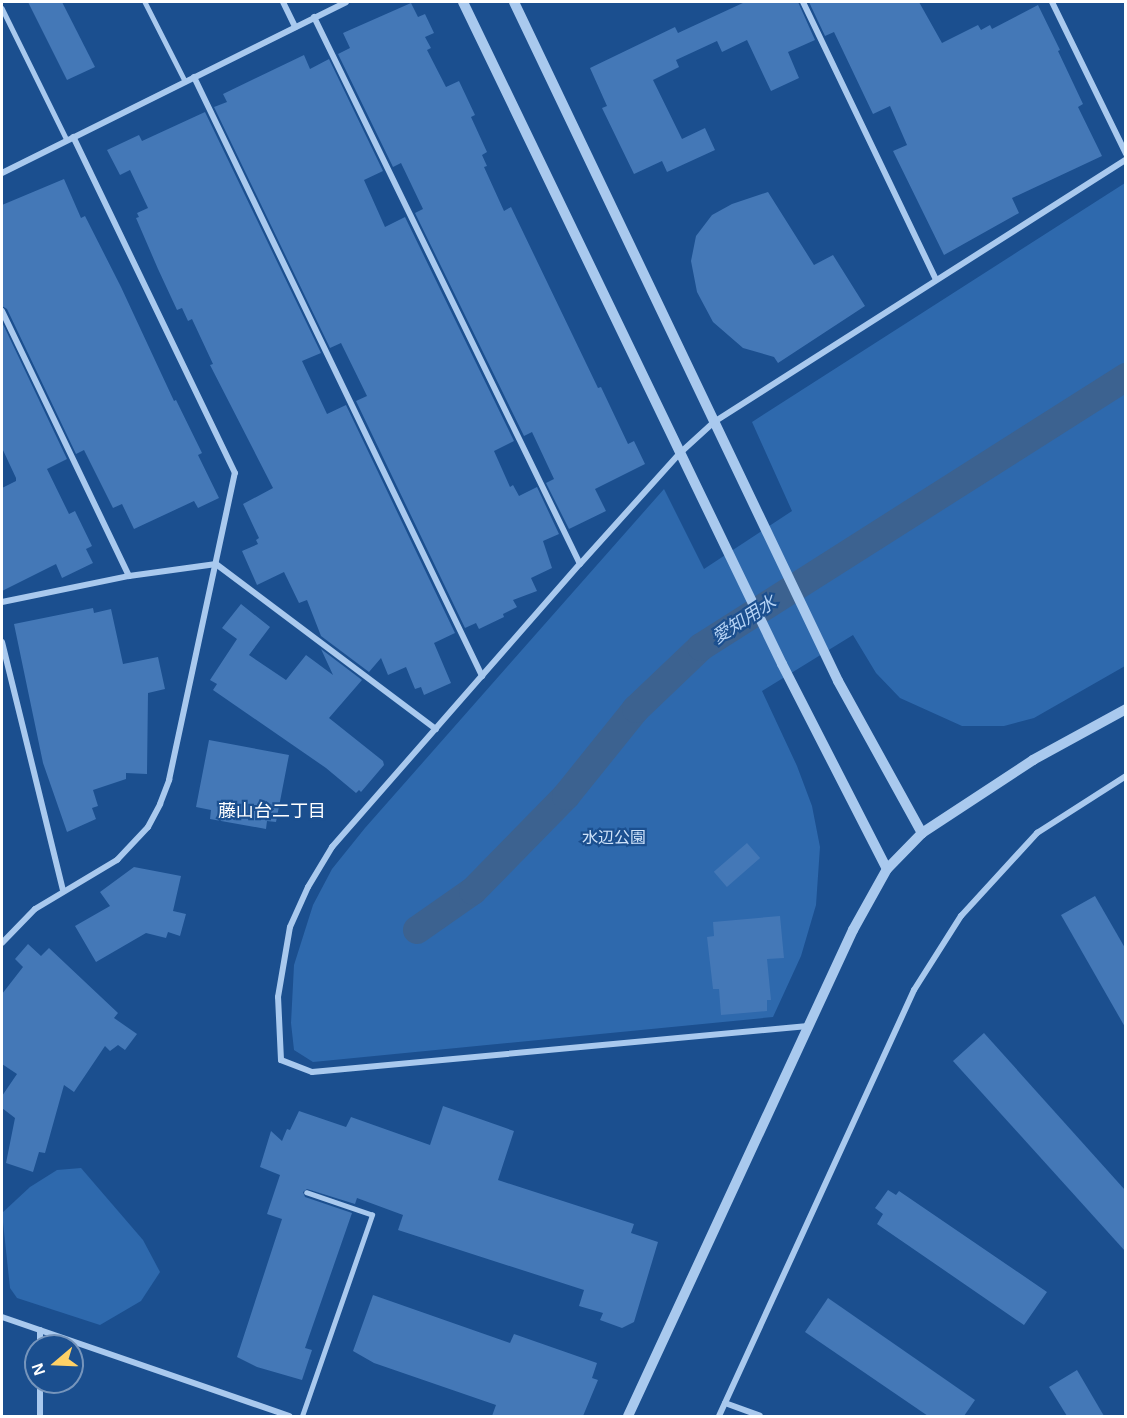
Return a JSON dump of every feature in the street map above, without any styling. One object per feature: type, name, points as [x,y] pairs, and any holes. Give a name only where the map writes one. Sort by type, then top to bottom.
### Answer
[{"type":"street","points":[[283,2],[295,27]]},
{"type":"street","points":[[2,173],[345,2]]},
{"type":"street","points":[[463,2],[782,664],[887,868]]},
{"type":"street","points":[[514,2],[838,681],[922,833]]},
{"type":"street","points":[[803,2],[936,279]]},
{"type":"street","points":[[1052,2],[1125,154]]},
{"type":"street","points":[[314,17],[580,564]]},
{"type":"street","points":[[194,77],[482,676]]},
{"type":"street","points":[[2,943],[35,909],[63,890],[117,860],[148,827],[160,804],[169,780],[235,472],[70,139]]},
{"type":"street","points":[[808,1026],[312,1072],[281,1060],[278,997],[290,927],[308,887],[332,847],[680,453],[714,422],[1125,160]]},
{"type":"street","points":[[2,311],[129,576]]},
{"type":"street","points":[[2,603],[129,576],[216,564],[435,729]]},
{"type":"street","points":[[2,642],[63,890]]},
{"type":"street","points":[[628,1416],[853,930],[887,868],[922,833],[1033,760],[1125,709]]},
{"type":"street","points":[[719,1416],[914,990],[955,925],[1037,833],[1125,776]]},
{"type":"street","points":[[2,1317],[289,1416]]},
{"type":"street","points":[[39,1416],[40,1394]]},
{"type":"street","points":[[725,1403],[760,1416]]},
{"type":"lane","points":[[146,2],[186,81]]},
{"type":"lane","points":[[2,8],[70,139]]},
{"type":"lane","points":[[302,1416],[372,1215],[307,1193]]},
{"type":"green space","name":"水辺公園","points":[[1125,183],[1125,666],[1034,718],[1004,726],[962,726],[900,698],[876,673],[853,635],[762,691],[797,766],[812,806],[820,847],[816,905],[801,956],[773,1017],[313,1062],[294,1050],[291,1023],[294,965],[313,905],[332,869],[365,828],[664,489],[704,569],[792,511],[752,422]]},
{"type":"green space","points":[[81,1168],[143,1240],[160,1272],[141,1301],[100,1325],[17,1298],[10,1288],[2,1213],[30,1187],[57,1170]]},
{"type":"building","points":[[28,2],[62,2],[95,67],[67,80]]},
{"type":"building","points":[[745,2],[798,2],[815,40],[788,52],[799,78],[771,91],[747,40],[722,52],[717,41],[676,60],[679,67],[653,80],[682,139],[705,128],[715,150],[667,172],[662,161],[634,174],[602,108],[607,106],[590,68],[675,27],[678,33]]},
{"type":"building","points":[[809,2],[919,2],[942,43],[978,25],[981,30],[990,25],[992,29],[1038,5],[1083,104],[1078,107],[1102,156],[1012,198],[1019,213],[944,255],[893,151],[907,145],[890,106],[873,114],[834,32],[825,36]]},
{"type":"building","points":[[411,3],[418,17],[425,14],[434,33],[425,37],[431,48],[427,50],[446,87],[459,81],[475,115],[471,117],[487,152],[482,155],[487,166],[484,167],[504,211],[511,207],[598,388],[601,387],[628,444],[634,441],[645,464],[595,489],[606,511],[569,529],[546,483],[554,479],[532,432],[524,436],[415,213],[423,209],[401,163],[393,167],[338,54],[350,48],[343,33]]},
{"type":"building","points":[[304,55],[310,69],[329,59],[383,171],[364,180],[385,227],[405,217],[514,441],[494,451],[510,487],[513,485],[519,496],[537,487],[559,534],[543,541],[552,568],[531,578],[537,591],[513,600],[517,607],[503,614],[504,617],[479,629],[476,623],[465,628],[356,401],[367,396],[341,343],[330,348],[214,107],[227,102],[223,94]]},
{"type":"building","points":[[205,112],[321,353],[302,361],[327,414],[346,405],[455,633],[434,643],[451,683],[424,695],[421,687],[415,689],[406,667],[388,675],[381,658],[369,672],[321,636],[307,600],[299,603],[284,572],[257,585],[242,551],[258,544],[256,540],[259,538],[243,504],[273,488],[210,365],[213,364],[192,319],[188,321],[182,308],[177,310],[158,269],[136,218],[139,217],[137,213],[148,208],[130,170],[120,175],[107,150],[139,135],[142,141]]},
{"type":"building","points":[[64,179],[81,218],[85,216],[174,401],[176,400],[202,453],[198,455],[219,498],[198,508],[194,501],[134,529],[122,504],[113,508],[84,450],[76,454],[7,309],[2,306],[2,205]]},
{"type":"building","points":[[768,192],[814,265],[833,255],[865,306],[778,363],[774,357],[743,348],[713,322],[697,292],[691,261],[696,236],[712,215],[732,204]]},
{"type":"building","points":[[2,322],[67,459],[47,469],[69,514],[75,511],[92,546],[86,549],[93,563],[62,578],[56,564],[2,591],[2,488],[16,481],[16,478],[2,448]]},
{"type":"building","points":[[241,604],[270,627],[249,655],[286,680],[306,655],[333,675],[321,649],[362,680],[329,718],[383,761],[384,765],[361,792],[359,790],[356,793],[326,768],[213,690],[217,684],[210,680],[237,639],[222,628]]},
{"type":"building","points":[[93,608],[94,613],[111,609],[123,664],[158,657],[165,689],[148,693],[147,774],[126,773],[126,779],[93,790],[98,806],[92,808],[96,819],[67,832],[43,763],[14,624]]},
{"type":"building","points":[[209,740],[289,755],[276,822],[267,821],[266,829],[210,819],[211,810],[196,807]]},
{"type":"building","points":[[747,843],[760,858],[727,887],[714,872]]},
{"type":"building","points":[[134,867],[181,876],[173,911],[186,914],[180,936],[168,932],[166,938],[146,933],[96,962],[75,926],[110,906],[100,892]]},
{"type":"building","points":[[1095,896],[1125,948],[1125,1027],[1061,915]]},
{"type":"building","points":[[780,916],[784,958],[767,959],[771,1000],[767,1000],[767,1011],[721,1015],[719,989],[713,989],[707,937],[714,936],[713,922]]},
{"type":"building","points":[[28,944],[41,956],[49,948],[118,1013],[114,1018],[137,1034],[125,1050],[118,1045],[110,1051],[105,1046],[74,1092],[64,1085],[45,1153],[39,1152],[33,1172],[6,1163],[15,1118],[2,1108],[2,1096],[17,1074],[2,1064],[2,994],[23,967],[15,959]]},
{"type":"building","points":[[984,1033],[1125,1190],[1125,1251],[953,1061]]},
{"type":"building","points":[[443,1106],[514,1131],[498,1180],[634,1224],[631,1233],[658,1242],[634,1322],[622,1328],[600,1320],[603,1313],[579,1306],[584,1290],[398,1230],[403,1215],[357,1198],[355,1204],[307,1189],[303,1192],[305,1197],[352,1213],[305,1348],[312,1350],[302,1380],[257,1367],[237,1357],[282,1219],[267,1214],[280,1175],[260,1167],[271,1131],[282,1141],[299,1111],[346,1127],[351,1117],[430,1145]]},
{"type":"building","points":[[888,1190],[896,1195],[899,1191],[1047,1292],[1024,1325],[877,1224],[883,1214],[875,1208]]},
{"type":"building","points":[[373,1295],[510,1343],[514,1334],[597,1363],[592,1378],[598,1380],[583,1416],[492,1416],[496,1405],[374,1363],[353,1351]]},
{"type":"building","points":[[828,1298],[975,1400],[964,1416],[928,1416],[805,1332]]},
{"type":"building","points":[[1077,1370],[1104,1416],[1067,1416],[1049,1387]]},
{"type":"waterway","name":"愛知用水","points":[[417,930],[473,891],[566,796],[636,709],[701,647],[1126,377]]},
{"type":"district","name":"藤山台二丁目","points":[[272,811]]}]
